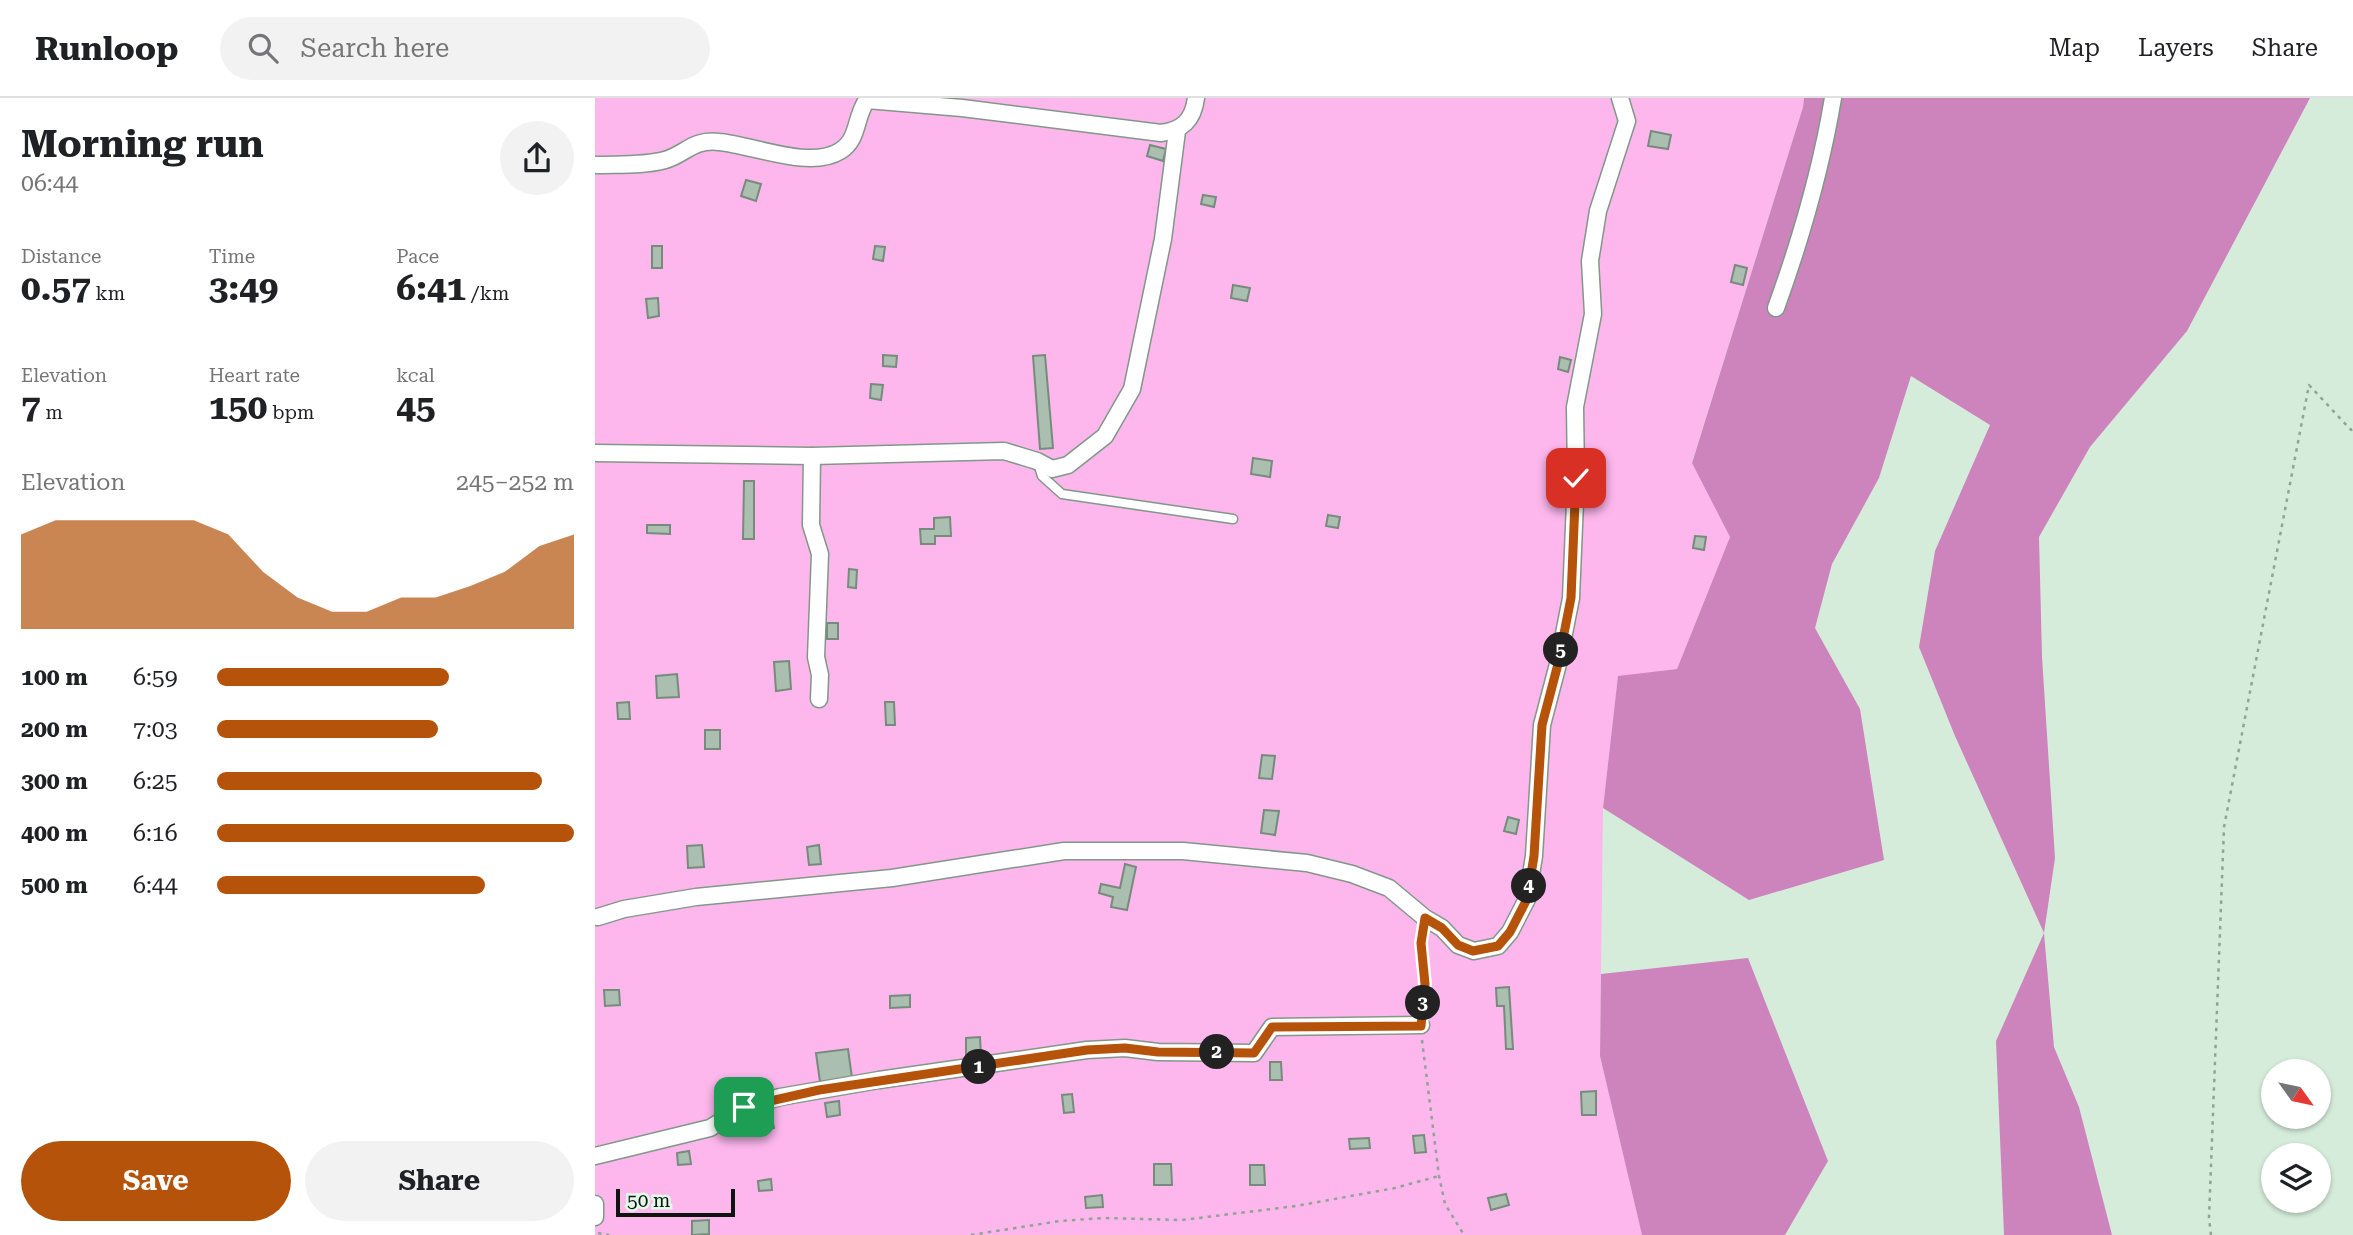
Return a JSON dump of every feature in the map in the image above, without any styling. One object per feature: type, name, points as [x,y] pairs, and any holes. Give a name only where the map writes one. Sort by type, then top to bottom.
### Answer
[{"type":"street","points":[[595,165],[667,160],[702,142],[719,142],[806,158],[826,157],[840,152],[851,143],[861,109],[867,99],[1161,133],[1177,131],[1189,120],[1196,98]]},
{"type":"street","points":[[596,916],[696,897],[892,878],[1064,851],[1126,849],[1183,851],[1307,863],[1352,874],[1389,888],[1425,918],[1442,928],[1458,945],[1473,951],[1498,946],[1510,932],[1527,899],[1535,842],[1542,725],[1571,598],[1576,478],[1575,407],[1593,314],[1590,261],[1598,211],[1627,121],[1620,98]]},
{"type":"street","points":[[1776,308],[1813,195],[1833,98]]},
{"type":"street","points":[[595,453],[812,456],[1004,451],[1037,461],[1052,470],[1068,465],[1105,436],[1132,389],[1163,239],[1177,131]]},
{"type":"street","points":[[812,456],[811,525],[820,554],[815,657],[820,675],[819,699]]},
{"type":"street","points":[[595,1156],[710,1128],[744,1107],[780,1097],[879,1080],[1087,1050],[1125,1048],[1158,1052],[1254,1053],[1272,1027],[1421,1026]]},
{"type":"street","points":[[595,1203],[595,1217]]},
{"type":"lane","points":[[1037,461],[1041,476],[1062,495],[1233,520]]},
{"type":"path","points":[[2211,1235],[2209,1218],[2224,827],[2309,385],[2352,430]]},
{"type":"path","points":[[1425,918],[1421,943],[1425,984],[1421,1026],[1439,1176],[1445,1204],[1464,1235]]},
{"type":"path","points":[[971,1235],[1060,1221],[1104,1218],[1182,1220],[1296,1206],[1395,1188],[1439,1176]]},
{"type":"path","points":[[595,1233],[609,1235]]},
{"type":"shaded area","points":[[595,98],[1804,98],[1692,462],[1730,537],[1677,669],[1618,677],[1603,808],[1600,1056],[1642,1235],[595,1235]]},
{"type":"shaded area","points":[[1804,98],[2310,98],[2187,331],[2090,447],[2039,537],[2042,657],[2055,858],[2044,933],[1955,736],[1919,647],[1935,551],[1990,425],[1911,376],[1879,478],[1832,564],[1815,628],[1860,709],[1884,860],[1749,900],[1603,808],[1618,676],[1677,669],[1730,537],[1692,463]]},
{"type":"shaded area","points":[[2044,933],[2054,1047],[2079,1107],[2112,1235],[2004,1235],[1996,1041]]},
{"type":"shaded area","points":[[1748,958],[1828,1161],[1785,1235],[1642,1235],[1600,1056],[1601,974]]},
{"type":"building","points":[[1651,131],[1671,135],[1668,149],[1648,146]]},
{"type":"building","points":[[1150,145],[1166,149],[1163,161],[1147,156]]},
{"type":"building","points":[[746,180],[761,184],[756,201],[741,196]]},
{"type":"building","points":[[1203,195],[1216,197],[1214,207],[1201,204]]},
{"type":"building","points":[[652,246],[662,246],[662,268],[652,268]]},
{"type":"building","points":[[875,246],[885,247],[883,261],[873,259]]},
{"type":"building","points":[[1735,265],[1747,268],[1743,285],[1731,282]]},
{"type":"building","points":[[1233,285],[1250,288],[1247,301],[1231,298]]},
{"type":"building","points":[[658,298],[659,316],[648,318],[646,299]]},
{"type":"building","points":[[883,355],[897,356],[896,367],[883,366]]},
{"type":"building","points":[[1045,355],[1053,448],[1040,449],[1033,356]]},
{"type":"building","points":[[1560,357],[1571,360],[1568,372],[1558,369]]},
{"type":"building","points":[[871,384],[883,385],[881,400],[870,398]]},
{"type":"building","points":[[1253,458],[1272,461],[1270,477],[1251,474]]},
{"type":"building","points":[[744,481],[754,481],[754,539],[743,539]]},
{"type":"building","points":[[1328,515],[1340,517],[1338,528],[1326,526]]},
{"type":"building","points":[[950,517],[951,536],[935,536],[935,544],[921,544],[920,529],[934,529],[934,518]]},
{"type":"building","points":[[647,525],[670,525],[670,534],[647,533]]},
{"type":"building","points":[[1695,536],[1706,537],[1704,550],[1693,548]]},
{"type":"building","points":[[849,569],[857,570],[856,588],[848,587]]},
{"type":"building","points":[[827,623],[838,623],[838,639],[827,639]]},
{"type":"building","points":[[789,661],[791,689],[776,691],[774,662]]},
{"type":"building","points":[[677,674],[679,697],[657,698],[656,676]]},
{"type":"building","points":[[629,702],[630,719],[618,719],[617,703]]},
{"type":"building","points":[[885,702],[894,702],[895,725],[886,725]]},
{"type":"building","points":[[705,730],[720,730],[720,749],[705,749]]},
{"type":"building","points":[[1262,755],[1275,756],[1272,779],[1259,778]]},
{"type":"building","points":[[1264,810],[1279,811],[1275,835],[1261,833]]},
{"type":"building","points":[[1508,817],[1519,820],[1516,834],[1504,831]]},
{"type":"building","points":[[702,845],[704,867],[688,868],[687,846]]},
{"type":"building","points":[[819,845],[821,864],[809,865],[807,847]]},
{"type":"building","points":[[1125,864],[1136,867],[1127,910],[1111,907],[1113,897],[1099,893],[1101,884],[1120,888]]},
{"type":"building","points":[[1509,987],[1513,1049],[1506,1049],[1504,1006],[1497,1006],[1496,988]]},
{"type":"building","points":[[604,990],[619,990],[620,1005],[605,1006]]},
{"type":"building","points":[[910,995],[910,1007],[890,1008],[890,996]]},
{"type":"building","points":[[980,1037],[981,1056],[966,1056],[966,1038]]},
{"type":"building","points":[[848,1049],[852,1078],[820,1082],[816,1053]]},
{"type":"building","points":[[1270,1062],[1281,1062],[1282,1080],[1270,1080]]},
{"type":"building","points":[[1596,1091],[1596,1115],[1582,1115],[1581,1092]]},
{"type":"building","points":[[1072,1094],[1074,1112],[1064,1113],[1062,1095]]},
{"type":"building","points":[[839,1101],[840,1115],[827,1117],[825,1103]]},
{"type":"building","points":[[771,1113],[774,1128],[763,1131],[760,1116]]},
{"type":"building","points":[[1424,1135],[1426,1152],[1415,1153],[1413,1136]]},
{"type":"building","points":[[1369,1138],[1370,1148],[1350,1149],[1349,1139]]},
{"type":"building","points":[[689,1151],[691,1164],[678,1165],[677,1153]]},
{"type":"building","points":[[1154,1164],[1171,1164],[1172,1185],[1154,1185]]},
{"type":"building","points":[[1250,1165],[1264,1165],[1265,1185],[1250,1185]]},
{"type":"building","points":[[771,1179],[772,1190],[759,1191],[758,1181]]},
{"type":"building","points":[[1506,1194],[1509,1205],[1491,1210],[1488,1198]]},
{"type":"building","points":[[1102,1195],[1103,1207],[1086,1208],[1085,1197]]},
{"type":"building","points":[[709,1220],[709,1234],[692,1235],[692,1221]]},
{"type":"route","points":[[744,1107],[780,1097],[879,1080],[1087,1050],[1125,1048],[1158,1052],[1254,1053],[1272,1027],[1421,1026],[1425,984],[1421,943],[1425,918],[1442,928],[1458,945],[1473,951],[1498,946],[1510,932],[1527,899],[1534,856],[1542,725],[1571,598],[1576,478]]}]
